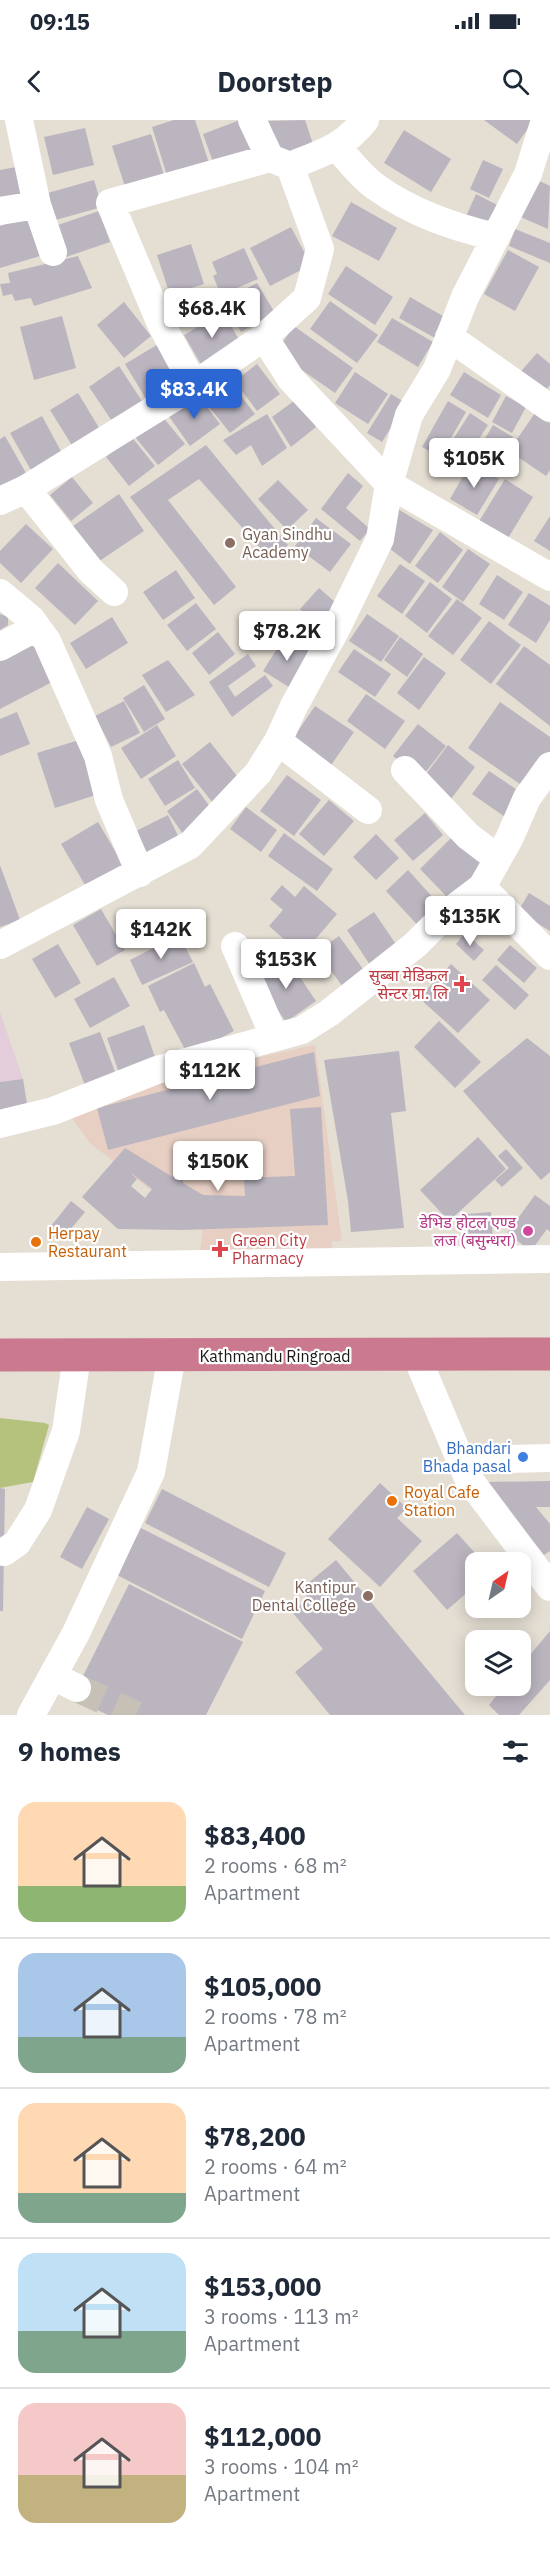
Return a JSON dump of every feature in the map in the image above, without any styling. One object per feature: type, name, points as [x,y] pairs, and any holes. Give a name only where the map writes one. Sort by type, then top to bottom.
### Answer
[{"type":"highway","name":"Kathmandu Ringroad","points":[[0,1354],[77,1356],[550,1354]]},
{"type":"street","points":[[19,120],[37,205],[53,252]]},
{"type":"street","points":[[0,501],[26,489],[194,386],[264,337],[308,298],[320,249],[280,162],[252,120]]},
{"type":"street","points":[[194,386],[161,324],[111,203],[337,147],[352,137],[365,120]]},
{"type":"street","points":[[0,945],[190,845],[258,772],[278,741],[380,539],[389,484],[409,416],[437,369],[465,297],[528,174],[545,120]]},
{"type":"street","points":[[337,147],[374,186],[416,211],[459,229],[496,237]]},
{"type":"street","points":[[0,211],[37,205]]},
{"type":"street","points":[[264,337],[291,379],[389,484],[550,577]]},
{"type":"street","points":[[450,337],[550,408]]},
{"type":"street","points":[[26,489],[91,571],[114,592]]},
{"type":"street","points":[[0,593],[31,619],[46,641],[98,756],[109,800],[140,873]]},
{"type":"street","points":[[0,647],[37,627]]},
{"type":"street","points":[[278,741],[368,810]]},
{"type":"street","points":[[0,1124],[53,1110],[157,1070],[302,1030],[329,1013],[415,945],[445,915],[482,887],[509,839],[527,798],[550,766]]},
{"type":"street","points":[[405,770],[468,836],[497,858]]},
{"type":"street","points":[[482,887],[550,956]]},
{"type":"street","points":[[235,946],[274,1036]]},
{"type":"street","points":[[0,1267],[550,1259]]},
{"type":"street","points":[[416,1354],[468,1478],[550,1587]]},
{"type":"street","points":[[32,1715],[65,1682],[76,1634],[151,1472],[172,1355]]},
{"type":"street","points":[[4,1552],[17,1543],[38,1510],[66,1431],[77,1356]]},
{"type":"street","points":[[460,1460],[550,1458]]},
{"type":"shaded area","points":[[0,1012],[23,1079],[0,1082]]},
{"type":"shaded area","points":[[315,1045],[342,1241],[332,1241],[331,1257],[199,1257],[203,1231],[90,1143],[67,1111],[136,1084]]},
{"type":"green space","points":[[0,1418],[49,1425],[33,1482],[0,1488]]},
{"type":"building","points":[[174,120],[195,120],[210,166],[168,179],[152,127]]},
{"type":"building","points":[[240,120],[261,148],[214,165],[203,134]]},
{"type":"building","points":[[305,120],[314,147],[280,159],[268,121]]},
{"type":"building","points":[[484,120],[534,120],[517,144]]},
{"type":"building","points":[[85,128],[94,165],[53,175],[44,137]]},
{"type":"building","points":[[404,130],[451,159],[431,192],[384,163]]},
{"type":"building","points":[[151,134],[165,178],[126,190],[112,146]]},
{"type":"building","points":[[483,160],[503,169],[489,198],[470,189]]},
{"type":"building","points":[[16,167],[24,202],[0,205],[0,170]]},
{"type":"building","points":[[533,178],[550,186],[548,229],[516,215]]},
{"type":"building","points":[[94,180],[102,207],[52,221],[44,194]]},
{"type":"building","points":[[476,194],[499,206],[486,232],[464,221]]},
{"type":"building","points":[[351,202],[397,228],[379,261],[332,236]]},
{"type":"building","points":[[99,211],[110,242],[66,257],[55,226]]},
{"type":"building","points":[[29,217],[40,256],[0,268],[0,226]]},
{"type":"building","points":[[291,227],[311,265],[270,286],[250,248]]},
{"type":"building","points":[[515,229],[550,243],[550,263],[509,246]]},
{"type":"building","points":[[191,244],[204,284],[170,295],[157,255]]},
{"type":"building","points":[[244,248],[258,279],[221,295],[213,276],[217,274],[212,262]]},
{"type":"building","points":[[508,250],[539,267],[515,311],[484,294]]},
{"type":"building","points":[[78,256],[92,288],[34,306],[31,298],[15,301],[12,294],[3,296],[0,284],[10,283],[8,273]]},
{"type":"building","points":[[346,266],[393,297],[375,325],[328,294]]},
{"type":"building","points":[[257,283],[275,313],[241,332],[224,301]]},
{"type":"building","points":[[410,297],[448,319],[437,339],[399,318]]},
{"type":"building","points":[[330,301],[378,335],[357,363],[310,329]]},
{"type":"building","points":[[124,302],[151,336],[124,358],[97,325]]},
{"type":"building","points":[[223,312],[241,343],[202,366],[184,335]]},
{"type":"building","points":[[62,316],[76,368],[34,380],[20,327]]},
{"type":"building","points":[[392,318],[433,342],[418,367],[377,342]]},
{"type":"building","points":[[294,326],[353,368],[335,393],[276,352]]},
{"type":"building","points":[[160,343],[181,378],[146,399],[125,364]]},
{"type":"building","points":[[537,353],[550,364],[550,385],[539,398],[516,377]]},
{"type":"building","points":[[257,364],[280,394],[257,411],[235,381]]},
{"type":"building","points":[[119,366],[144,404],[114,424],[89,387]]},
{"type":"building","points":[[355,372],[388,394],[368,424],[335,403]]},
{"type":"building","points":[[464,372],[501,395],[488,418],[450,395]]},
{"type":"building","points":[[231,383],[255,414],[230,433],[206,403]]},
{"type":"building","points":[[78,393],[101,431],[73,447],[50,410]]},
{"type":"building","points":[[197,394],[220,424],[190,446],[168,415]]},
{"type":"building","points":[[391,394],[406,403],[382,442],[367,433]]},
{"type":"building","points":[[506,396],[526,407],[512,433],[492,422]]},
{"type":"building","points":[[298,398],[316,427],[291,447],[272,417]]},
{"type":"building","points":[[448,401],[466,412],[440,457],[422,447]]},
{"type":"building","points":[[470,413],[488,425],[468,456],[450,444]]},
{"type":"building","points":[[535,413],[550,423],[550,470],[546,476],[509,451]]},
{"type":"building","points":[[267,414],[287,448],[262,466],[251,445],[236,455],[223,440]]},
{"type":"building","points":[[42,416],[63,455],[32,472],[10,433]]},
{"type":"building","points":[[162,416],[185,444],[158,465],[135,437]]},
{"type":"building","points":[[493,425],[513,437],[494,469],[474,457]]},
{"type":"building","points":[[5,436],[26,473],[0,487],[0,439]]},
{"type":"building","points":[[131,436],[155,466],[129,486],[106,457]]},
{"type":"building","points":[[206,445],[288,545],[271,560],[199,479],[168,500],[236,587],[214,605],[130,497]]},
{"type":"building","points":[[471,462],[499,479],[477,515],[450,499]]},
{"type":"building","points":[[348,473],[363,486],[346,508],[370,529],[360,541],[321,509]]},
{"type":"building","points":[[72,477],[93,503],[71,521],[50,495]]},
{"type":"building","points":[[505,479],[533,497],[507,540],[478,523]]},
{"type":"building","points":[[278,480],[308,510],[287,530],[258,499]]},
{"type":"building","points":[[119,494],[144,531],[98,562],[73,526]]},
{"type":"building","points":[[396,508],[433,530],[410,564],[390,549]]},
{"type":"building","points":[[550,516],[550,551],[534,541]]},
{"type":"building","points":[[316,518],[351,544],[330,572],[295,546]]},
{"type":"building","points":[[26,524],[53,549],[21,583],[0,563],[0,551]]},
{"type":"building","points":[[440,532],[463,550],[438,583],[415,566]]},
{"type":"building","points":[[468,549],[490,564],[463,602],[442,587]]},
{"type":"building","points":[[58,563],[98,601],[75,625],[35,588]]},
{"type":"building","points":[[400,564],[425,581],[402,614],[377,596]]},
{"type":"building","points":[[176,570],[195,598],[163,620],[143,592]]},
{"type":"building","points":[[497,575],[523,592],[504,620],[479,604]]},
{"type":"building","points":[[430,582],[452,599],[427,633],[405,616]]},
{"type":"building","points":[[319,588],[336,603],[316,625],[300,609]]},
{"type":"building","points":[[529,593],[550,606],[550,620],[536,643],[508,625]]},
{"type":"building","points":[[457,599],[482,618],[453,655],[428,636]]},
{"type":"building","points":[[196,603],[216,629],[187,651],[167,625]]},
{"type":"building","points":[[0,614],[8,617],[8,625],[0,630]]},
{"type":"building","points":[[367,614],[399,636],[381,662],[349,641]]},
{"type":"building","points":[[112,617],[128,643],[86,669],[70,643]]},
{"type":"building","points":[[489,621],[521,645],[491,684],[460,660]]},
{"type":"building","points":[[218,632],[235,654],[209,675],[192,653]]},
{"type":"building","points":[[285,636],[312,653],[289,687],[263,671]]},
{"type":"building","points":[[400,637],[423,654],[407,677],[384,660]]},
{"type":"building","points":[[36,642],[56,680],[0,709],[0,660]]},
{"type":"building","points":[[524,646],[550,665],[550,726],[496,684]]},
{"type":"building","points":[[354,649],[391,674],[375,697],[338,672]]},
{"type":"building","points":[[248,654],[256,666],[228,686],[235,697],[265,675],[273,686],[232,717],[209,682]]},
{"type":"building","points":[[424,657],[446,673],[419,710],[397,693]]},
{"type":"building","points":[[168,660],[195,695],[166,712],[142,675]]},
{"type":"building","points":[[144,685],[165,719],[144,732],[123,698]]},
{"type":"building","points":[[366,694],[405,721],[385,749],[347,721]]},
{"type":"building","points":[[124,701],[140,733],[111,747],[95,716]]},
{"type":"building","points":[[500,702],[550,737],[550,761],[530,791],[468,748]]},
{"type":"building","points":[[315,706],[354,732],[327,771],[289,744]]},
{"type":"building","points":[[17,712],[30,744],[0,756],[0,719]]},
{"type":"building","points":[[418,724],[446,746],[421,778],[393,756]]},
{"type":"building","points":[[157,725],[176,756],[141,779],[121,748]]},
{"type":"building","points":[[79,740],[96,795],[55,808],[37,753]]},
{"type":"building","points":[[210,742],[241,781],[213,803],[182,764]]},
{"type":"building","points":[[448,745],[475,767],[448,803],[420,782]]},
{"type":"building","points":[[178,760],[195,788],[165,806],[148,779]]},
{"type":"building","points":[[489,771],[525,795],[508,819],[472,794]]},
{"type":"building","points":[[287,775],[321,800],[294,836],[260,811]]},
{"type":"building","points":[[197,789],[216,815],[185,837],[167,811]]},
{"type":"building","points":[[329,800],[354,821],[324,856],[299,834]]},
{"type":"building","points":[[246,807],[277,830],[261,852],[230,829]]},
{"type":"building","points":[[425,813],[443,835],[413,861],[394,840]]},
{"type":"building","points":[[168,815],[183,846],[151,861],[136,831]]},
{"type":"building","points":[[98,822],[125,868],[88,890],[61,844]]},
{"type":"building","points":[[284,833],[333,869],[317,891],[268,856]]},
{"type":"building","points":[[376,834],[399,858],[376,880],[353,857]]},
{"type":"building","points":[[454,835],[486,868],[452,902],[420,869]]},
{"type":"building","points":[[0,865],[20,920],[0,927]]},
{"type":"building","points":[[408,870],[445,911],[423,931],[386,891]]},
{"type":"building","points":[[282,885],[295,897],[304,886],[337,914],[302,955],[269,926],[283,910],[270,899]]},
{"type":"building","points":[[529,893],[550,906],[550,931],[518,911]]},
{"type":"building","points":[[101,909],[125,950],[97,966],[73,925]]},
{"type":"building","points":[[374,912],[402,953],[374,971],[347,930]]},
{"type":"building","points":[[465,933],[484,950],[474,961],[456,944]]},
{"type":"building","points":[[179,935],[193,962],[142,985],[130,960]]},
{"type":"building","points":[[339,936],[371,980],[349,995],[317,952]]},
{"type":"building","points":[[58,944],[81,983],[55,998],[32,959]]},
{"type":"building","points":[[510,945],[537,968],[524,983],[497,960]]},
{"type":"building","points":[[287,958],[316,1001],[286,1022],[256,979]]},
{"type":"building","points":[[194,963],[205,987],[210,984],[234,1031],[188,1055],[164,1010],[160,1012],[148,986]]},
{"type":"building","points":[[451,964],[490,1000],[458,1033],[419,998]]},
{"type":"building","points":[[496,965],[529,995],[515,1010],[482,980]]},
{"type":"building","points":[[114,977],[130,1006],[90,1028],[74,999]]},
{"type":"building","points":[[439,1021],[481,1062],[455,1088],[414,1047]]},
{"type":"building","points":[[144,1025],[158,1066],[121,1079],[107,1038]]},
{"type":"building","points":[[100,1032],[117,1077],[86,1088],[69,1043]]},
{"type":"building","points":[[527,1038],[550,1056],[550,1172],[541,1180],[463,1091]]},
{"type":"building","points":[[399,1051],[406,1111],[391,1113],[404,1228],[351,1232],[348,1201],[324,1060]]},
{"type":"building","points":[[314,1052],[320,1096],[108,1150],[97,1108]]},
{"type":"building","points":[[23,1079],[28,1110],[0,1114],[0,1082]]},
{"type":"building","points":[[321,1107],[328,1225],[182,1230],[118,1229],[82,1197],[125,1148],[171,1176],[183,1180],[183,1183],[203,1195],[245,1196],[244,1178],[295,1176],[290,1109]],"holes":[[[130,1172],[152,1189],[145,1198],[131,1186],[137,1179]]]},
{"type":"building","points":[[478,1137],[506,1169],[449,1221],[420,1190]]},
{"type":"building","points":[[506,1149],[523,1168],[502,1187],[495,1180],[509,1168],[498,1156]]},
{"type":"building","points":[[535,1195],[550,1206],[550,1232],[547,1229],[531,1251],[507,1233]]},
{"type":"building","points":[[71,1201],[85,1212],[69,1231],[51,1226]]},
{"type":"building","points":[[491,1212],[493,1241],[469,1243],[467,1214]]},
{"type":"building","points":[[550,1481],[550,1507],[536,1507],[550,1524],[550,1551],[544,1555],[485,1482]]},
{"type":"building","points":[[380,1483],[407,1508],[397,1518],[422,1541],[380,1587],[328,1539]]},
{"type":"building","points":[[0,1488],[5,1489],[3,1611],[0,1611]]},
{"type":"building","points":[[162,1489],[286,1553],[269,1587],[145,1523]]},
{"type":"building","points":[[87,1507],[109,1519],[82,1569],[60,1557]]},
{"type":"building","points":[[141,1528],[265,1591],[242,1639],[117,1575]]},
{"type":"building","points":[[457,1533],[474,1552],[465,1552],[465,1594],[447,1610],[413,1571]]},
{"type":"building","points":[[336,1560],[465,1715],[330,1715],[295,1672],[323,1649],[292,1612],[308,1598],[301,1589]]},
{"type":"building","points":[[129,1584],[243,1642],[206,1715],[108,1715],[72,1698]]},
{"type":"building","points":[[550,1631],[550,1680],[519,1715],[499,1715],[489,1705],[496,1696],[531,1696],[531,1654]]},
{"type":"tunnel","points":[[77,1688],[136,1715]]},
{"type":"place","name":"Gyan Sindhu Academy","points":[[230,543]]},
{"type":"place","name":"सुब्बा मेडिकल सेन्टर प्रा. लि","points":[[462,984]]},
{"type":"place","name":"डेभिड होटल एण्ड लज (बसुन्धरा)","points":[[528,1231]]},
{"type":"place","name":"Herpay Restaurant","points":[[36,1242]]},
{"type":"place","name":"Green City Pharmacy","points":[[220,1249]]},
{"type":"place","name":"Bhandari Bhada pasal","points":[[523,1457]]},
{"type":"place","name":"Royal Cafe Station","points":[[392,1501]]},
{"type":"place","name":"Kantipur Dental College","points":[[368,1596]]}]
